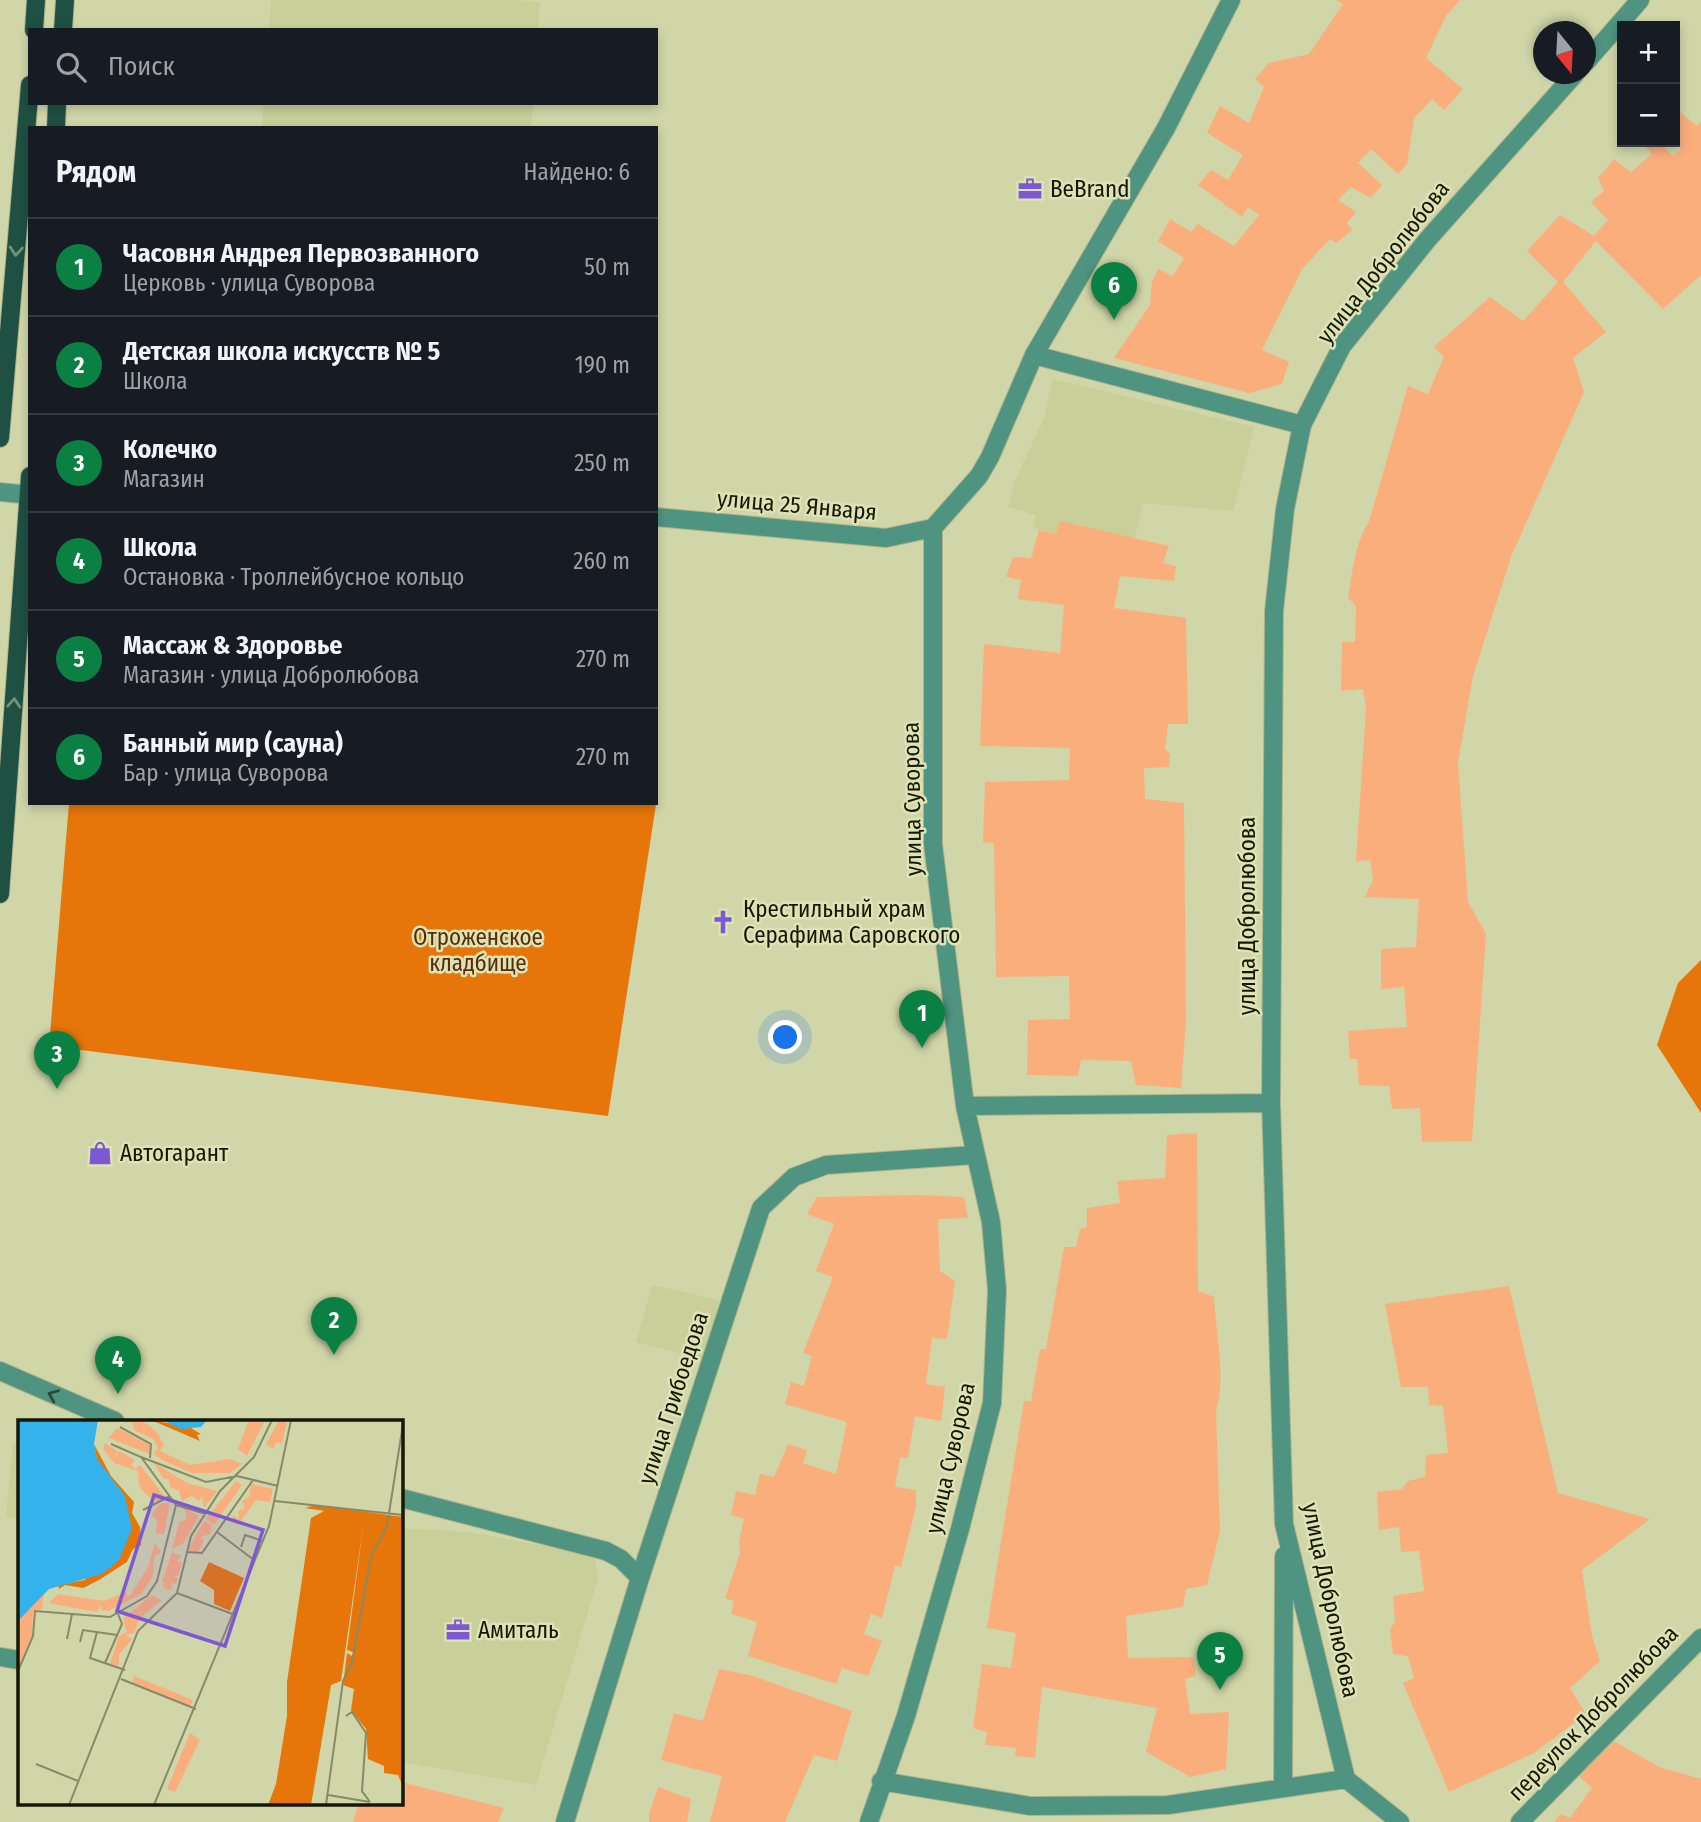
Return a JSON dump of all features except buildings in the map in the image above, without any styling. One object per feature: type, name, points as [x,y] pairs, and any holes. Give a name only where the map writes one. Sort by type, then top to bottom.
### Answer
[{"type":"main road","points":[[34,28],[36,0]]},
{"type":"main road","points":[[63,28],[65,0]]},
{"type":"main road","points":[[0,438],[28,105]]},
{"type":"main road","points":[[56,126],[57,105]]},
{"type":"main road","points":[[0,894],[28,509]]},
{"type":"street","points":[[933,528],[979,476],[1034,355],[1166,128],[1231,0]]},
{"type":"street","points":[[1596,51],[1640,0]]},
{"type":"street","name":"улица Добролюбова","points":[[1346,1779],[1284,1524],[1271,1103],[1274,611],[1285,509],[1302,425],[1342,346],[1428,239],[1566,84]]},
{"type":"street","points":[[1034,355],[1302,425]]},
{"type":"street","points":[[0,492],[28,495]]},
{"type":"street","name":"улица 25 Января","points":[[658,517],[886,538],[933,528]]},
{"type":"street","name":"улица Суворова","points":[[869,1822],[881,1781],[906,1716],[957,1542],[992,1403],[997,1290],[991,1222],[965,1106],[933,844],[933,528]]},
{"type":"street","points":[[965,1106],[1271,1103]]},
{"type":"street","name":"улица Грибоедова","points":[[565,1822],[640,1578],[761,1208],[794,1177],[825,1165],[975,1155]]},
{"type":"street","points":[[0,1371],[113,1420]]},
{"type":"street","points":[[402,1498],[606,1551],[621,1559],[640,1578]]},
{"type":"street","points":[[1283,1787],[1284,1524]]},
{"type":"street","name":"переулок Добролюбова","points":[[1520,1822],[1701,1638]]},
{"type":"street","points":[[0,1657],[18,1660]]},
{"type":"street","points":[[881,1781],[1030,1806],[1168,1805],[1346,1779],[1400,1822]]},
{"type":"shaded area","points":[[271,0],[540,2],[538,28],[269,28]]},
{"type":"shaded area","points":[[1336,0],[1460,0],[1446,16],[1426,58],[1463,89],[1444,110],[1432,99],[1414,118],[1407,164],[1398,174],[1371,149],[1358,163],[1382,185],[1371,198],[1351,187],[1338,200],[1356,212],[1347,223],[1352,230],[1336,243],[1330,239],[1302,269],[1262,350],[1289,362],[1282,384],[1249,393],[1114,358],[1150,305],[1152,281],[1158,269],[1173,276],[1184,258],[1158,241],[1170,219],[1191,232],[1198,224],[1234,246],[1259,215],[1248,207],[1242,217],[1198,185],[1211,170],[1228,180],[1243,155],[1207,133],[1220,106],[1249,123],[1264,87],[1255,79],[1269,63],[1309,54],[1343,4]]},
{"type":"shaded area","points":[[263,105],[533,105],[531,126],[262,126]]},
{"type":"shaded area","points":[[1680,112],[1697,126],[1701,122],[1701,275],[1663,309],[1596,241],[1563,282],[1606,332],[1573,358],[1584,392],[1511,557],[1473,676],[1458,763],[1468,902],[1486,934],[1472,1141],[1422,1142],[1420,1108],[1392,1109],[1389,1086],[1359,1085],[1357,1059],[1350,1059],[1348,1031],[1407,1027],[1404,987],[1381,989],[1381,949],[1416,947],[1419,899],[1365,897],[1373,880],[1370,860],[1356,861],[1366,709],[1363,689],[1341,691],[1342,642],[1355,642],[1356,606],[1348,598],[1357,549],[1369,522],[1408,386],[1428,394],[1444,357],[1434,347],[1490,297],[1523,321],[1558,282],[1527,251],[1560,215],[1594,236],[1608,220],[1591,202],[1604,191],[1598,178],[1614,159],[1631,172],[1652,154],[1646,147],[1664,147],[1673,156],[1681,149]]},
{"type":"shaded area","points":[[1053,379],[1254,427],[1233,511],[1143,503],[1134,540],[1060,521],[1056,534],[1033,528],[1036,515],[1008,507],[1014,483],[1044,418]]},
{"type":"shaded area","points":[[1060,521],[1169,546],[1163,563],[1176,566],[1174,581],[1120,576],[1114,608],[1186,618],[1188,724],[1168,724],[1165,749],[1170,754],[1169,767],[1144,768],[1145,799],[1184,803],[1186,1021],[1181,1088],[1136,1085],[1131,1061],[1081,1060],[1078,1076],[1027,1075],[1028,1020],[1070,1019],[1069,976],[996,977],[994,843],[983,842],[985,782],[1069,780],[1070,748],[980,746],[984,644],[1060,653],[1064,605],[1018,599],[1021,580],[1006,577],[1013,557],[1031,558],[1039,530],[1056,534]]},
{"type":"shaded area","points":[[1197,1133],[1198,1291],[1214,1297],[1220,1355],[1216,1412],[1220,1531],[1207,1585],[1186,1589],[1183,1607],[1126,1616],[1128,1658],[1193,1657],[1196,1676],[1185,1679],[1190,1714],[1229,1712],[1226,1769],[1190,1777],[1146,1752],[1157,1708],[1042,1687],[1035,1758],[1015,1756],[1016,1748],[985,1745],[987,1732],[973,1728],[982,1664],[1011,1668],[1016,1633],[987,1628],[1024,1401],[1031,1401],[1040,1349],[1046,1349],[1064,1247],[1076,1247],[1080,1229],[1087,1227],[1087,1208],[1120,1203],[1117,1181],[1165,1178],[1167,1135]]},
{"type":"shaded area","points":[[817,1197],[964,1197],[968,1218],[938,1219],[940,1271],[955,1281],[947,1339],[932,1338],[926,1384],[945,1387],[941,1421],[915,1416],[908,1458],[900,1458],[895,1487],[916,1490],[916,1507],[901,1567],[895,1566],[882,1618],[871,1614],[864,1634],[882,1641],[868,1676],[842,1668],[836,1684],[748,1656],[757,1622],[731,1614],[734,1601],[725,1598],[740,1553],[739,1541],[744,1519],[731,1515],[736,1491],[755,1495],[760,1474],[774,1477],[788,1444],[807,1450],[803,1463],[836,1474],[847,1422],[785,1404],[791,1382],[804,1386],[812,1356],[803,1353],[833,1277],[816,1271],[834,1224],[807,1214]]},
{"type":"shaded area","points":[[652,1285],[719,1300],[705,1360],[636,1342]]},
{"type":"shaded area","points":[[1509,1286],[1558,1493],[1650,1519],[1582,1570],[1592,1636],[1600,1661],[1570,1688],[1586,1714],[1534,1753],[1449,1792],[1403,1683],[1414,1678],[1408,1656],[1393,1654],[1390,1629],[1395,1622],[1393,1596],[1424,1591],[1419,1551],[1401,1552],[1399,1527],[1379,1530],[1377,1492],[1402,1489],[1408,1481],[1425,1477],[1426,1455],[1448,1453],[1443,1406],[1429,1405],[1428,1387],[1401,1387],[1385,1304]]},
{"type":"shaded area","points":[[13,1443],[18,1444],[18,1518],[6,1517]]},
{"type":"shaded area","points":[[402,1528],[468,1532],[595,1555],[598,1579],[536,1785],[402,1762]]},
{"type":"shaded area","points":[[719,1669],[753,1676],[852,1711],[837,1761],[814,1755],[785,1822],[710,1822],[722,1776],[661,1760],[674,1713],[703,1721]]},
{"type":"shaded area","points":[[1614,1741],[1659,1767],[1701,1779],[1701,1822],[1554,1822],[1560,1814],[1570,1818],[1592,1788],[1578,1775]]},
{"type":"shaded area","points":[[402,1782],[504,1808],[498,1822],[353,1822],[359,1804],[402,1804]]},
{"type":"shaded area","points":[[658,1787],[691,1799],[687,1822],[649,1822]]},
{"type":"green space","name":"Отроженское кладбище","points":[[69,805],[656,805],[608,1116],[49,1046]]},
{"type":"green space","points":[[1701,960],[1701,1113],[1657,1045],[1678,983]]},
{"type":"place","name":"BeBrand","points":[[1030,189]]},
{"type":"place","name":"Банный мир (сауна)","points":[[1114,320]]},
{"type":"place","name":"Крестильный храм Серафима Саровского","points":[[723,922]]},
{"type":"place","name":"Часовня Андрея Первозванного","points":[[922,1048]]},
{"type":"place","name":"Колечко","points":[[57,1089]]},
{"type":"place","name":"Автогарант","points":[[100,1153]]},
{"type":"place","name":"Детская школа искусств № 5","points":[[334,1355]]},
{"type":"place","name":"Школа","points":[[118,1394]]},
{"type":"place","name":"Амиталь","points":[[458,1630]]},
{"type":"place","name":"Массаж & Здоровье","points":[[1220,1690]]}]
